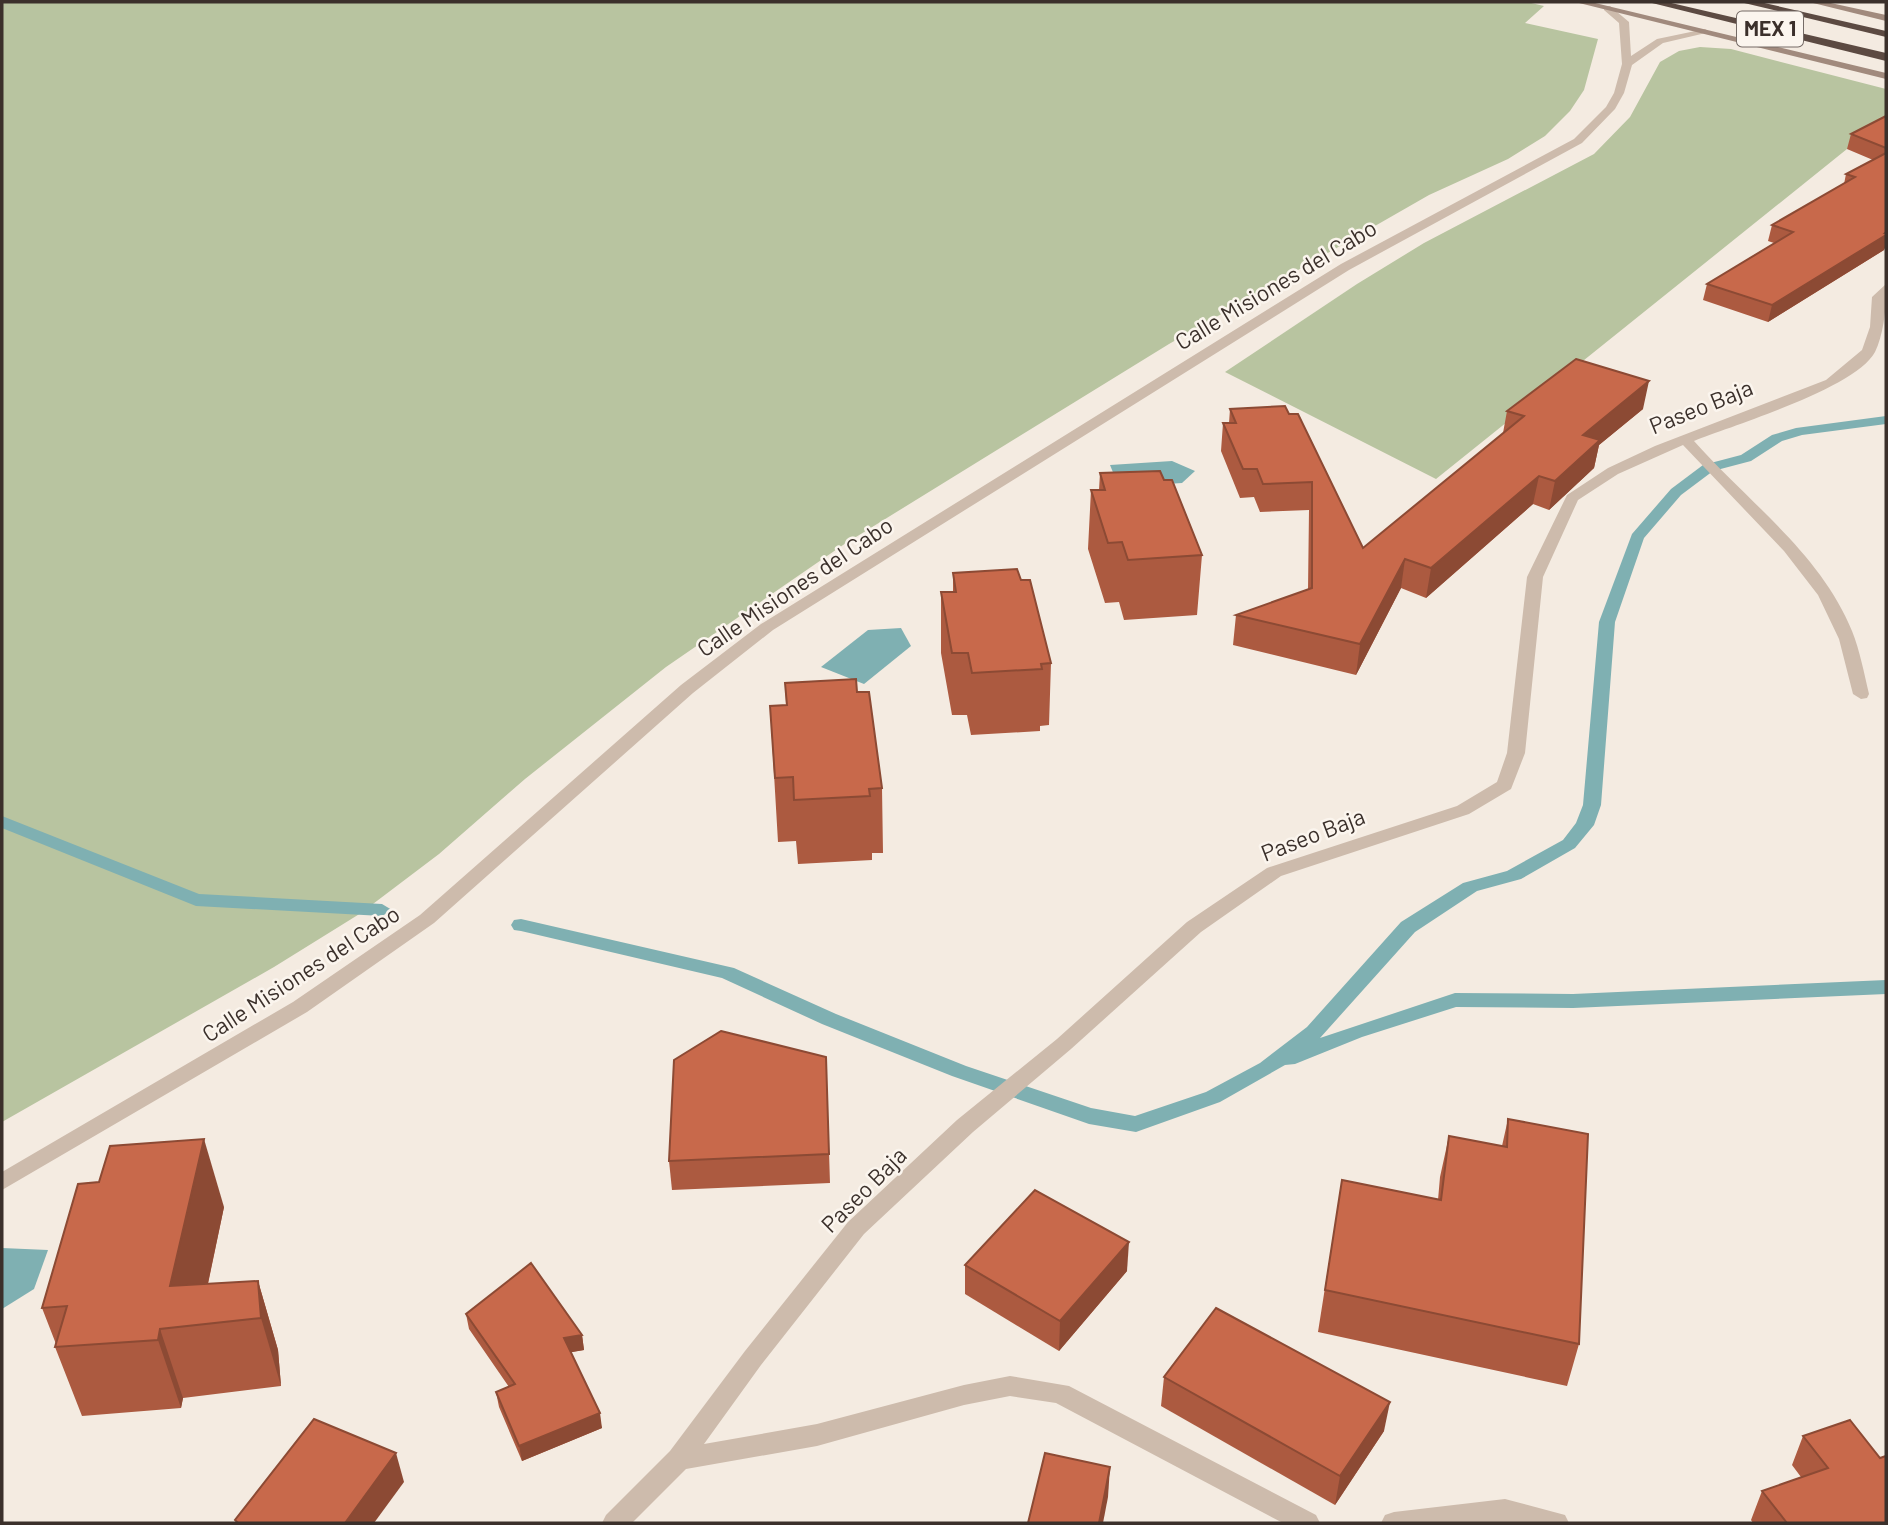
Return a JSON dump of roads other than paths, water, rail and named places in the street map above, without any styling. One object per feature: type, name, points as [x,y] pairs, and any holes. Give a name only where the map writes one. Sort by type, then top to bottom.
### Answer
[{"type":"highway","name":"MEX 1","points":[[1654,2],[1886,57]]},
{"type":"highway","name":"MEX 1","points":[[1746,2],[1886,34]]},
{"type":"main road","points":[[1580,2],[1886,76]]},
{"type":"main road","points":[[1814,2],[1886,18]]},
{"type":"street","name":"Calle Misiones del Cabo","points":[[2,1182],[300,1007],[427,919],[677,698],[767,627],[861,566],[1345,268],[1578,141],[1610,109],[1619,93],[1627,64],[1624,22],[1607,8]]},
{"type":"street","points":[[1627,64],[1660,41],[1705,32]]},
{"type":"street","name":"Paseo Baja","points":[[615,1523],[679,1459],[752,1358],[856,1228],[965,1126],[1064,1044],[1194,928],[1274,872],[1463,810],[1505,785],[1517,753],[1535,577],[1572,498],[1613,471],[1685,439],[1830,383],[1868,352],[1877,327],[1878,297],[1886,288]]},
{"type":"street","points":[[1685,439],[1708,468],[1759,515],[1811,571],[1841,624],[1861,694]]},
{"type":"street","points":[[679,1459],[817,1435],[964,1395],[1010,1386],[1060,1393],[1307,1523]]},
{"type":"street","points":[[1394,1523],[1505,1510],[1556,1523]]},
{"type":"water","points":[[1172,461],[1195,471],[1182,483],[1119,487],[1110,465]]},
{"type":"water","points":[[901,628],[911,646],[864,684],[821,667],[868,630]]},
{"type":"water","points":[[2,1248],[48,1250],[34,1289],[2,1309]]},
{"type":"waterway","points":[[521,925],[727,973],[829,1019],[959,1071],[1089,1116],[1136,1124],[1213,1097],[1267,1068],[1314,1032],[1408,927],[1470,887],[1514,875],[1569,844],[1585,825],[1592,805],[1607,622],[1637,537],[1676,492],[1708,468],[1746,458],[1777,438],[1801,431],[1886,420]]},
{"type":"waterway","points":[[2,822],[196,900],[382,910]]},
{"type":"waterway","points":[[1288,1059],[1355,1032],[1455,1000],[1573,1001],[1702,997],[1837,987],[1886,987]]}]
